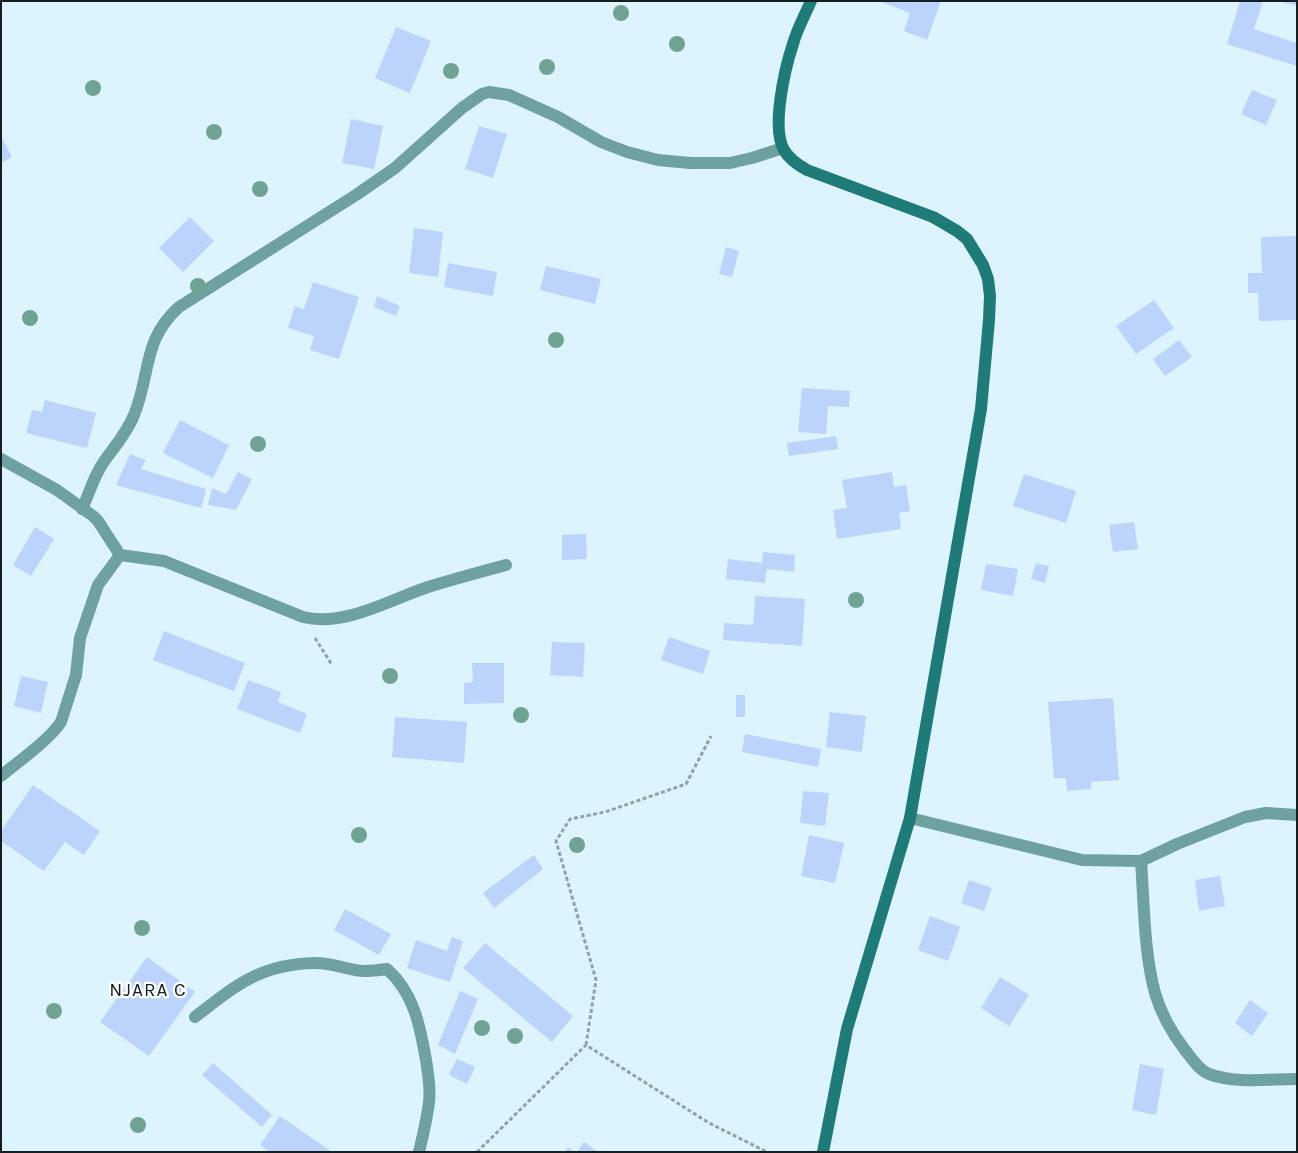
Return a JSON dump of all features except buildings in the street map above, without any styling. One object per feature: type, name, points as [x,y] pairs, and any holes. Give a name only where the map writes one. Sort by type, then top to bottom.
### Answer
[{"type":"main road","points":[[811,1],[793,42],[784,80],[779,123],[782,148],[794,162],[807,170],[933,217],[967,239],[975,251],[988,279],[989,320],[981,409],[910,818],[846,1029],[823,1152]]},
{"type":"street","points":[[82,509],[102,465],[120,442],[135,414],[154,341],[170,316],[179,307],[356,195],[395,168],[462,108],[482,94],[489,92],[509,95],[558,117],[601,142],[627,152],[658,160],[690,163],[730,163],[782,148]]},
{"type":"street","points":[[1,459],[57,490],[98,521],[120,555],[164,561],[310,619],[349,616],[428,587],[506,565]]},
{"type":"street","points":[[1,776],[61,722],[76,675],[80,638],[98,585],[120,555]]},
{"type":"street","points":[[910,818],[1082,860],[1141,860],[1176,844],[1246,818],[1266,813],[1297,814]]},
{"type":"street","points":[[1141,860],[1150,968],[1155,993],[1169,1026],[1180,1044],[1207,1073],[1226,1078],[1297,1079]]},
{"type":"street","points":[[195,1018],[237,985],[269,970],[316,963],[363,971],[387,969],[401,982],[409,996],[422,1033],[429,1079],[429,1102],[420,1152]]},
{"type":"path","points":[[477,1152],[586,1044],[596,980],[556,841],[570,819],[605,812],[686,784],[711,736]]},
{"type":"path","points":[[586,1044],[709,1123],[767,1152]]},
{"type":"district","name":"NJARA C","points":[[148,991]]}]
